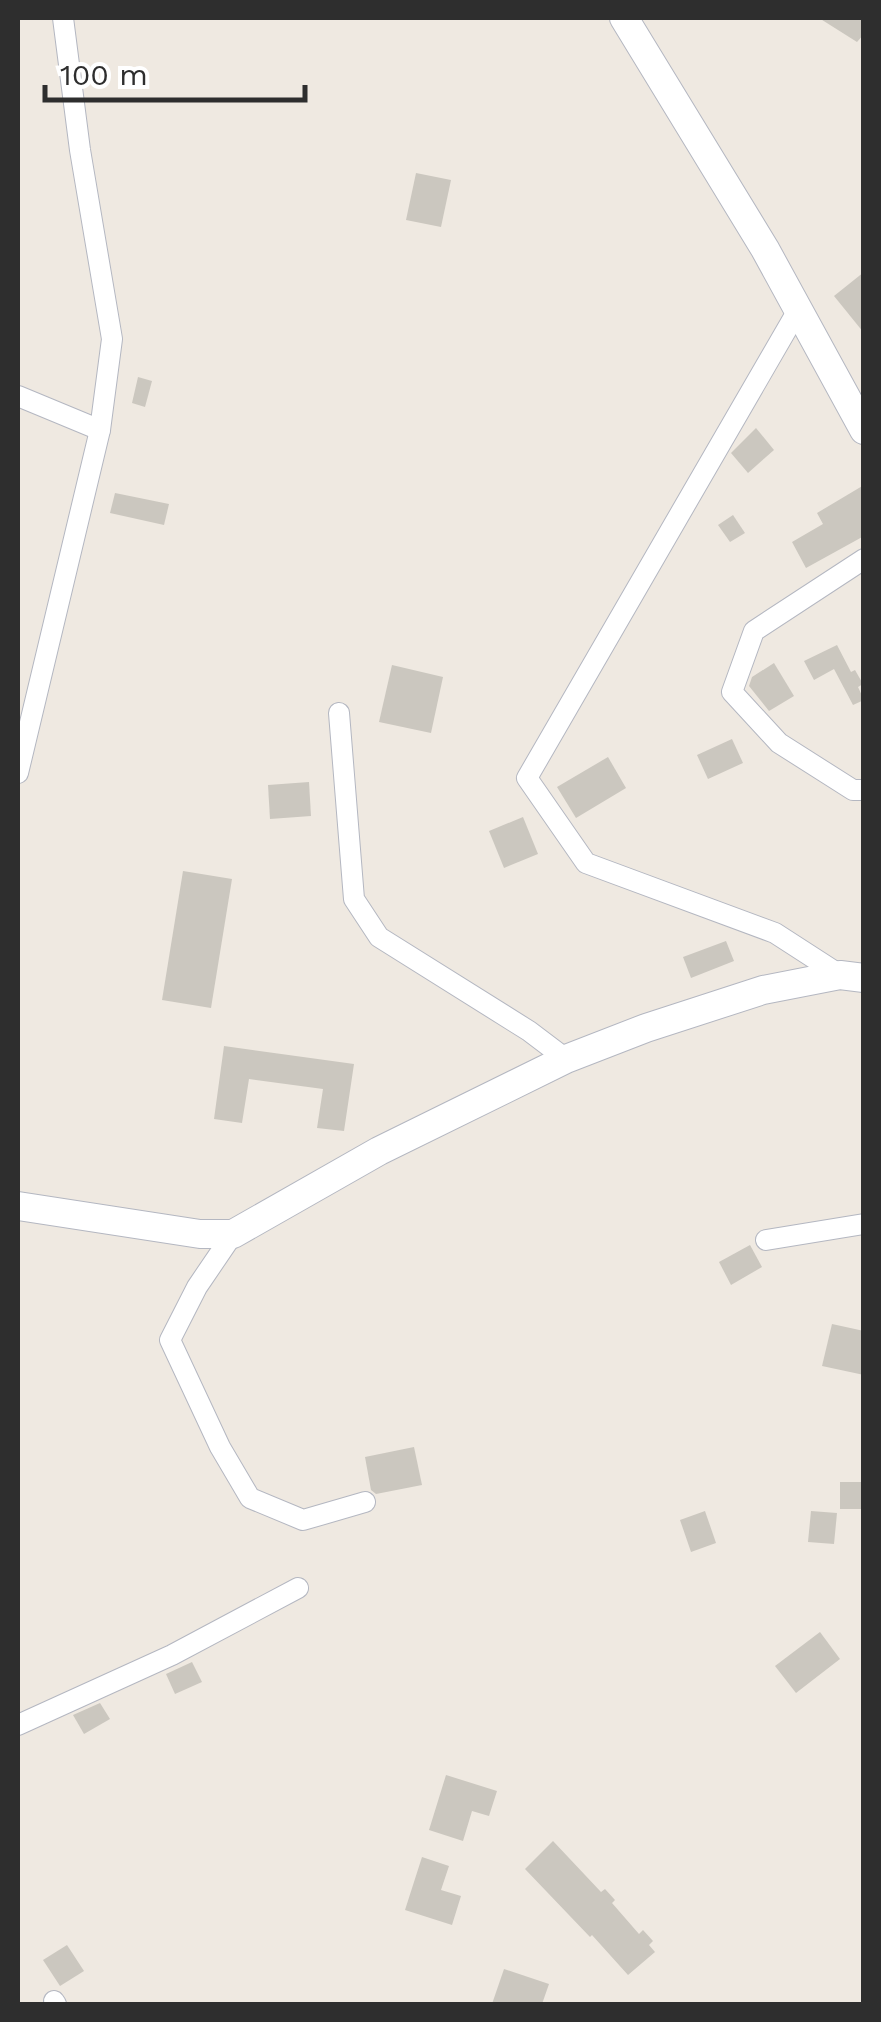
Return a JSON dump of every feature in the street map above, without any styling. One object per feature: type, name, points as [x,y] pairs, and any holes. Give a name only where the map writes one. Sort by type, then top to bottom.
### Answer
[{"type":"street","points":[[18,773],[100,430],[112,339],[80,150],[63,18]]},
{"type":"street","points":[[624,18],[765,249],[864,430]]},
{"type":"street","points":[[798,310],[527,778],[586,863],[775,933],[852,977]]},
{"type":"street","points":[[18,396],[100,430]]},
{"type":"street","points":[[864,558],[754,630],[732,692],[779,743],[853,790],[864,790]]},
{"type":"street","points":[[18,667],[40,674]]},
{"type":"street","points":[[339,713],[354,900],[379,937],[529,1031],[566,1060]]},
{"type":"street","points":[[364,1502],[302,1520],[250,1498],[220,1447],[170,1340],[197,1286],[232,1234],[379,1151],[566,1060],[710,1005],[763,990],[852,977]]},
{"type":"street","points":[[18,1206],[155,1228],[232,1234]]},
{"type":"street","points":[[766,1240],[864,1224]]},
{"type":"street","points":[[18,1725],[172,1655],[298,1588]]},
{"type":"building","points":[[819,18],[864,18],[864,34],[857,42]]},
{"type":"building","points":[[416,173],[451,180],[441,227],[406,220]]},
{"type":"building","points":[[864,272],[864,333],[834,296]]},
{"type":"building","points":[[138,377],[152,381],[145,407],[132,403]]},
{"type":"building","points":[[756,428],[774,450],[748,473],[731,453]]},
{"type":"building","points":[[864,485],[864,536],[806,568],[792,542],[823,524],[817,513]]},
{"type":"building","points":[[115,493],[169,504],[164,525],[110,513]]},
{"type":"building","points":[[733,515],[745,533],[730,542],[718,525]]},
{"type":"building","points":[[837,645],[851,672],[855,670],[863,684],[858,687],[864,700],[853,705],[834,669],[814,680],[804,661]]},
{"type":"building","points":[[774,663],[794,696],[769,711],[749,686],[752,677]]},
{"type":"building","points":[[392,665],[443,677],[431,733],[379,722]]},
{"type":"building","points":[[732,739],[743,763],[708,779],[697,755]]},
{"type":"building","points":[[608,757],[626,788],[576,818],[557,787]]},
{"type":"building","points":[[309,782],[311,816],[270,819],[268,785]]},
{"type":"building","points":[[523,817],[538,854],[504,868],[489,831]]},
{"type":"building","points":[[183,871],[232,879],[211,1008],[162,1000]]},
{"type":"building","points":[[726,941],[734,961],[691,978],[683,957]]},
{"type":"building","points":[[224,1046],[354,1064],[344,1131],[317,1128],[323,1089],[249,1079],[242,1123],[214,1119]]},
{"type":"building","points":[[750,1245],[762,1267],[731,1285],[719,1262]]},
{"type":"building","points":[[832,1324],[864,1331],[864,1375],[822,1366]]},
{"type":"building","points":[[414,1447],[422,1485],[376,1494],[371,1490],[365,1457]]},
{"type":"building","points":[[840,1482],[864,1482],[864,1509],[840,1509]]},
{"type":"building","points":[[705,1511],[716,1543],[691,1552],[680,1520]]},
{"type":"building","points":[[811,1511],[837,1513],[834,1544],[808,1542]]},
{"type":"building","points":[[820,1632],[840,1659],[796,1693],[775,1666]]},
{"type":"building","points":[[192,1662],[202,1682],[175,1694],[166,1674]]},
{"type":"building","points":[[100,1703],[110,1719],[84,1734],[73,1715]]},
{"type":"building","points":[[446,1775],[497,1791],[489,1816],[472,1811],[463,1841],[429,1830]]},
{"type":"building","points":[[553,1841],[601,1892],[605,1889],[639,1934],[643,1930],[653,1941],[649,1945],[655,1952],[628,1975],[525,1869]]},
{"type":"building","points":[[422,1857],[449,1866],[441,1890],[461,1896],[452,1925],[405,1910]]},
{"type":"building","points":[[67,1945],[84,1971],[60,1986],[43,1960]]},
{"type":"building","points":[[504,1969],[549,1984],[542,2004],[492,2004]]}]
